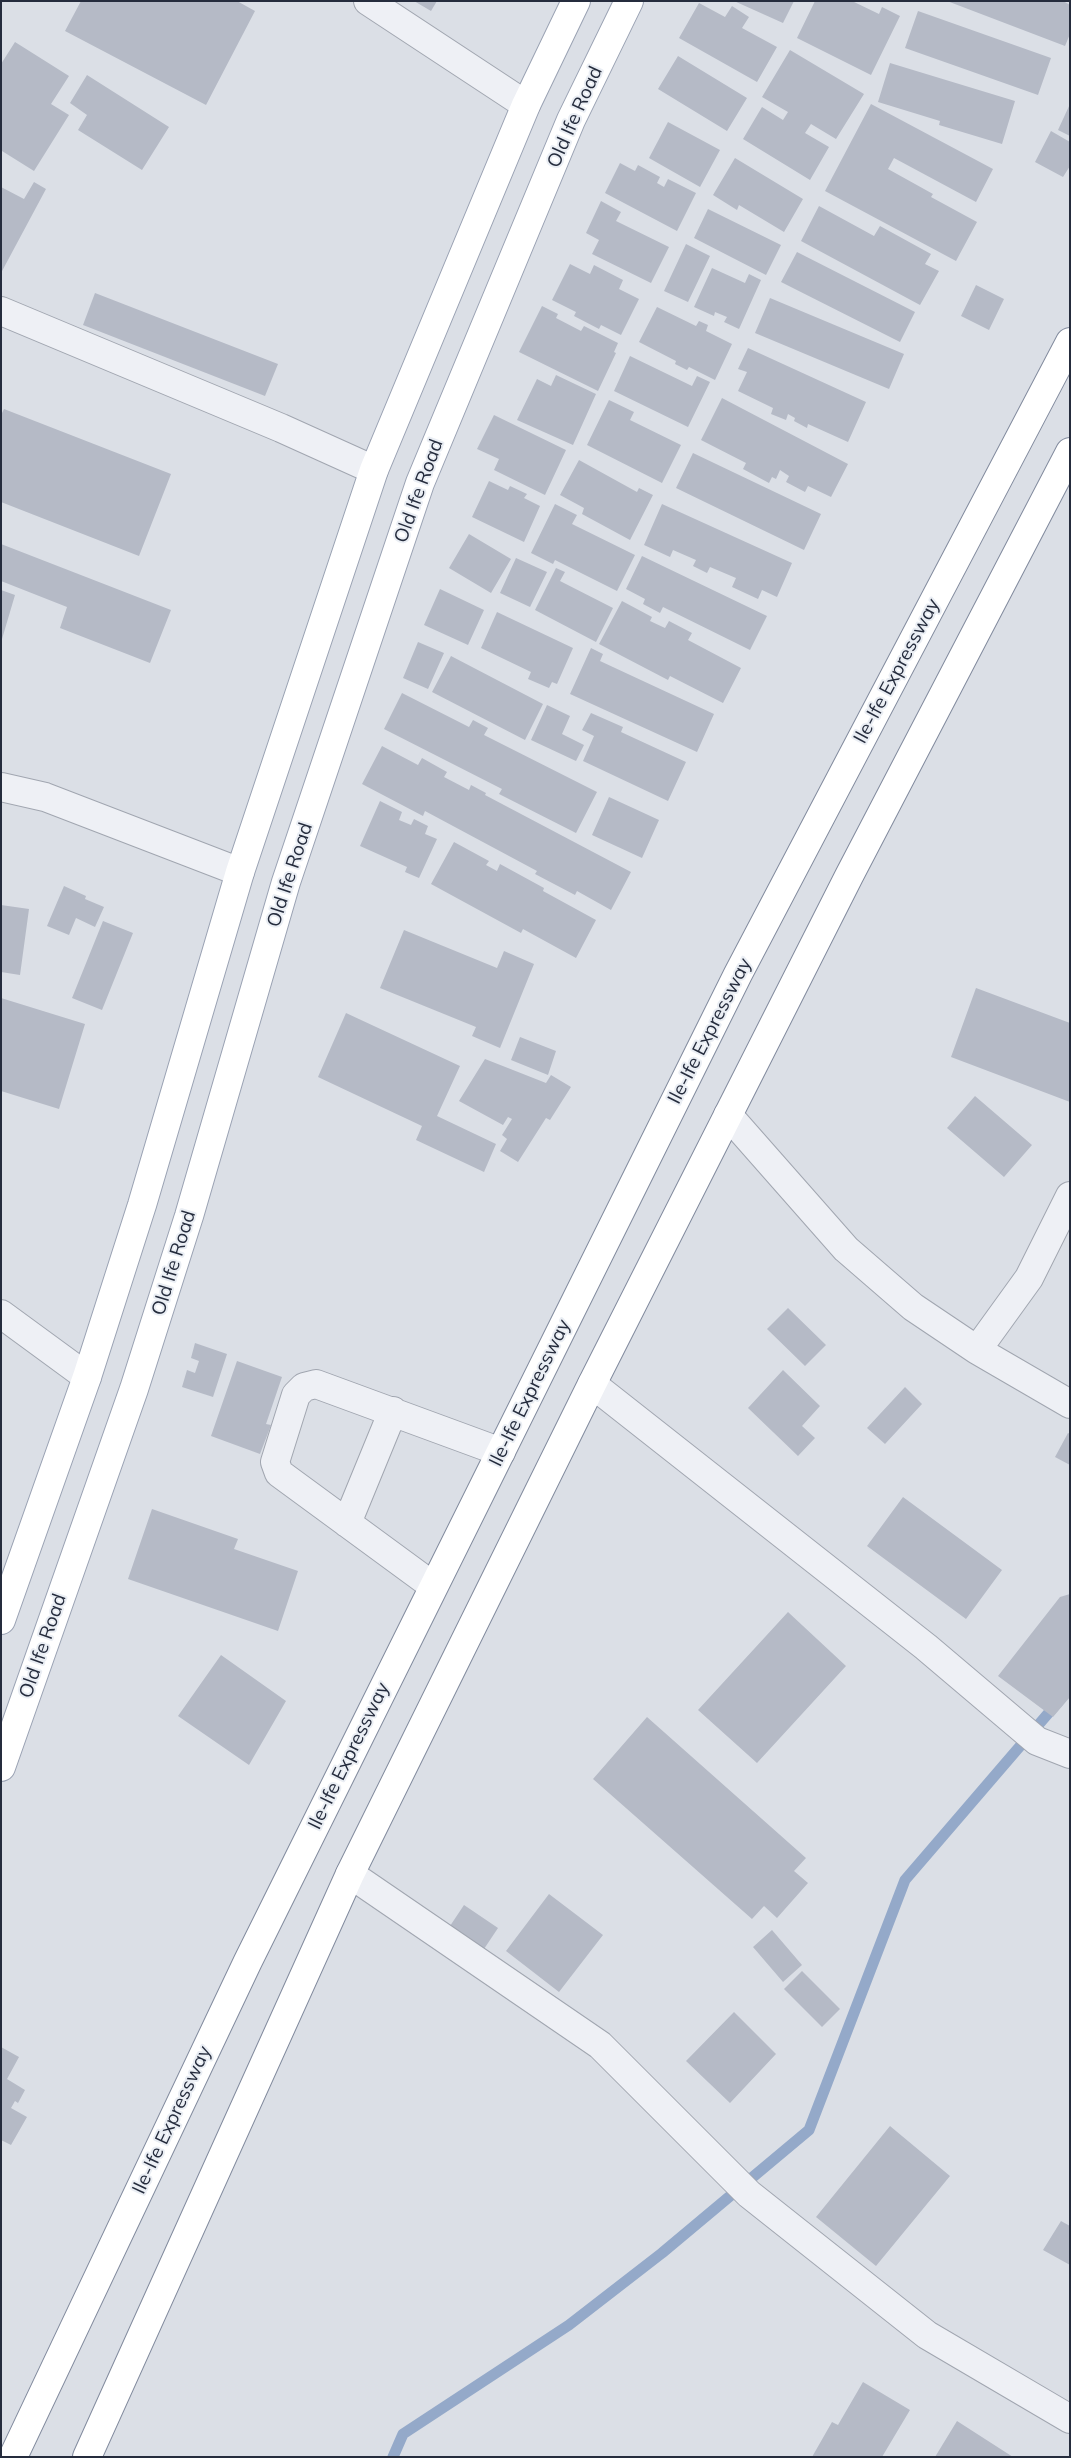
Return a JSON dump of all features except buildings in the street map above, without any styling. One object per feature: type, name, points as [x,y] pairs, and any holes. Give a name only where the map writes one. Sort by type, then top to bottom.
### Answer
[{"type":"main road","points":[[1,1620],[87,1377],[142,1205],[240,872],[374,470],[526,104],[576,1]]},
{"type":"main road","name":"Old Ife Road","points":[[1,1766],[134,1389],[189,1216],[286,882],[420,483],[572,120],[629,1]]},
{"type":"main road","name":"Ile-Ife Expressway","points":[[13,2457],[243,1970],[738,974],[1070,342]]},
{"type":"main road","points":[[87,2457],[350,1874],[592,1384],[728,1115],[1070,452]]},
{"type":"street","points":[[368,1],[526,104]]},
{"type":"street","points":[[1,311],[281,428],[374,470]]},
{"type":"street","points":[[1,786],[45,797],[240,872]]},
{"type":"street","points":[[728,1115],[846,1249],[913,1307],[977,1350],[1070,1404]]},
{"type":"street","points":[[977,1350],[1030,1278],[1070,1196]]},
{"type":"street","points":[[1,1314],[87,1377]]},
{"type":"street","points":[[433,1586],[283,1477],[276,1468],[275,1462],[296,1395],[304,1387],[316,1384],[501,1452]]},
{"type":"street","points":[[592,1384],[926,1647],[1038,1741],[1070,1754]]},
{"type":"street","points":[[347,1522],[393,1411]]},
{"type":"street","points":[[350,1874],[600,2045],[749,2194],[927,2335],[1070,2419]]},
{"type":"waterway","points":[[393,2457],[403,2434],[569,2325],[662,2253],[809,2130],[905,1880],[1058,1702]]}]
